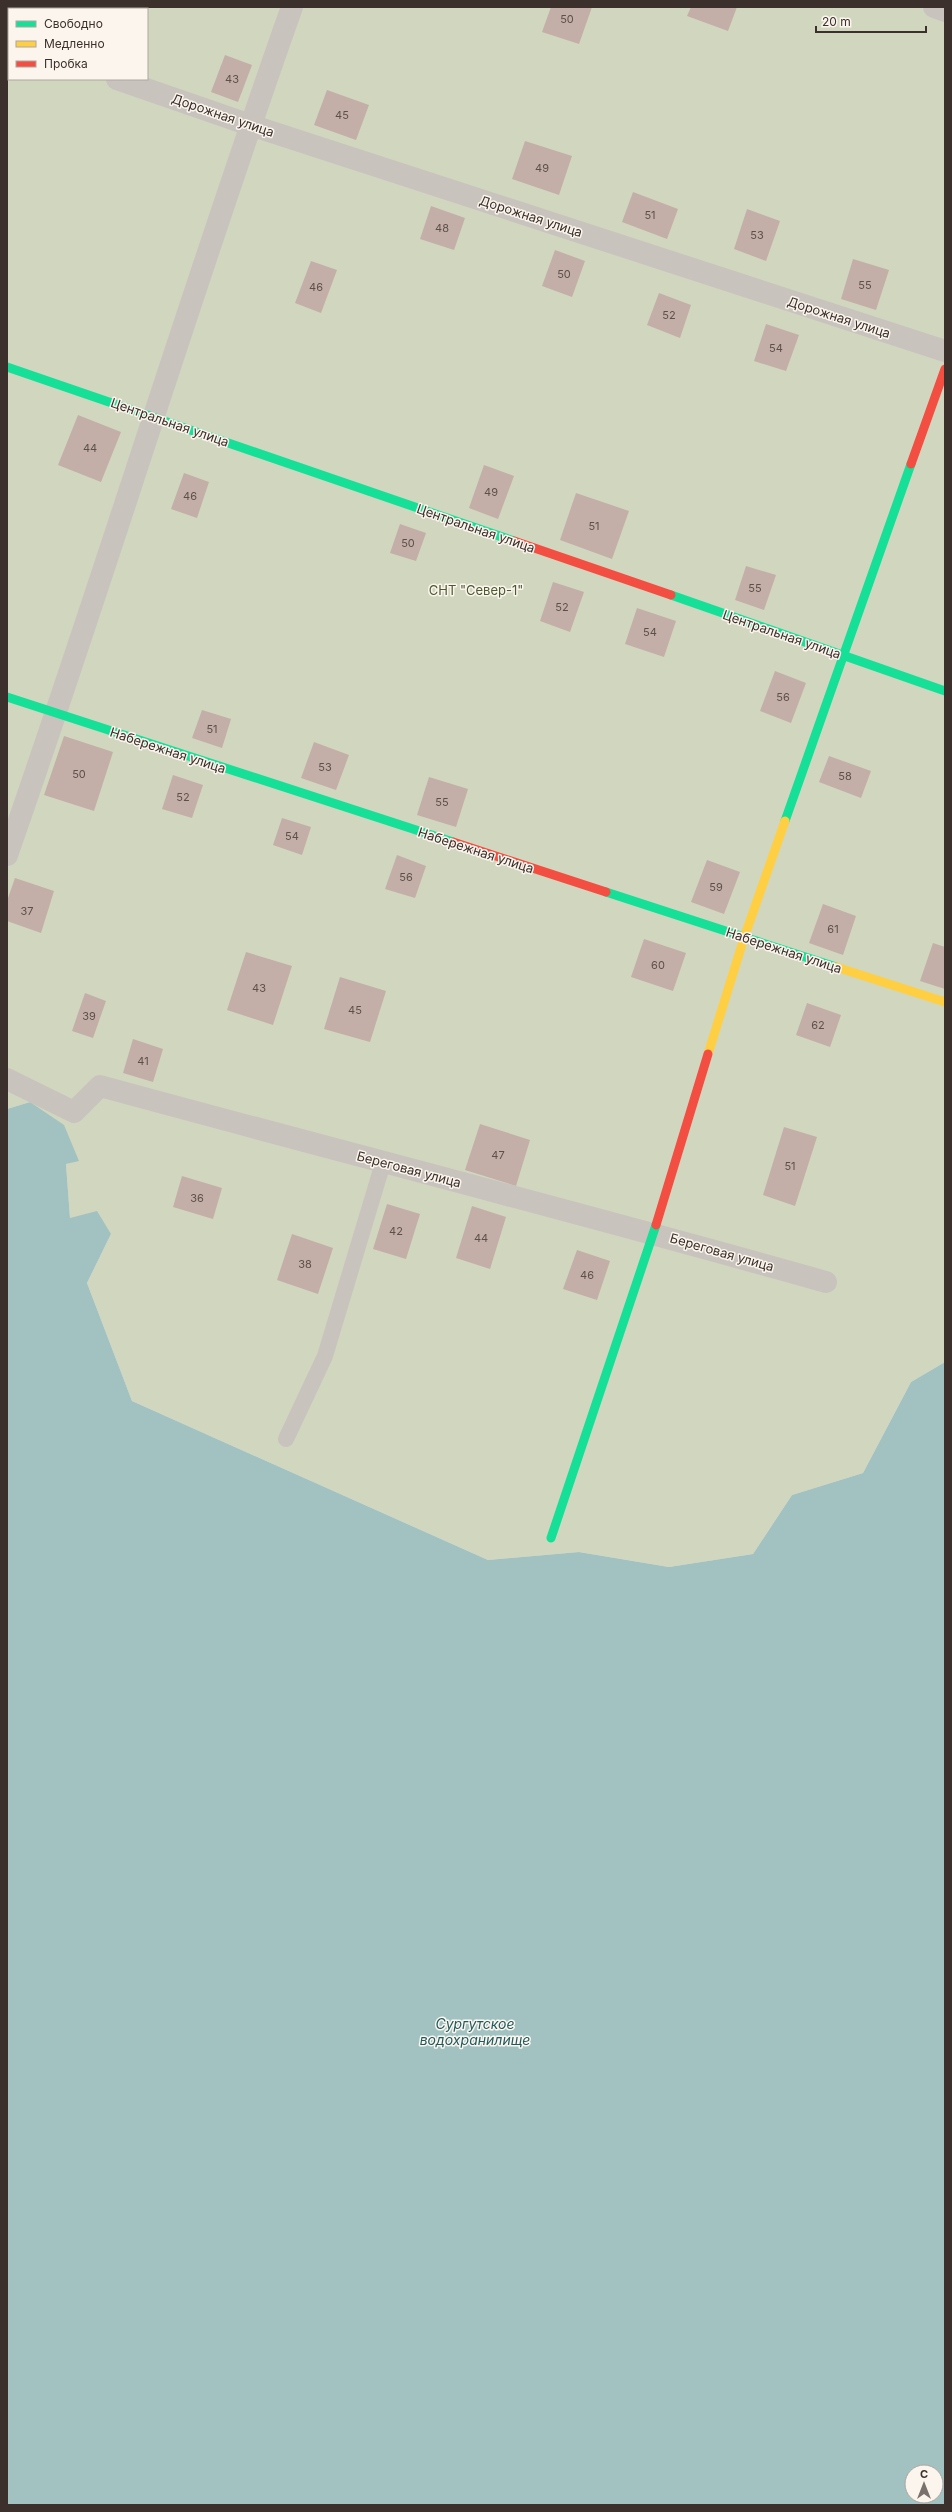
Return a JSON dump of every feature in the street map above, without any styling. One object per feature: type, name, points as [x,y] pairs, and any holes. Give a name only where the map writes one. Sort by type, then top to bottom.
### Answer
[{"type":"street","points":[[7,854],[57,713],[250,125],[292,7]]},
{"type":"street","points":[[934,7],[945,11]]},
{"type":"street","name":"Дорожная улица","points":[[120,80],[250,125],[945,351]]},
{"type":"street","name":"Центральная улица","points":[[7,367],[155,416],[945,691]]},
{"type":"street","points":[[551,1538],[653,1233],[744,938],[945,369]]},
{"type":"street","name":"Набережная улица","points":[[7,697],[744,938],[945,1002]]},
{"type":"street","name":"Береговая улица","points":[[7,1079],[74,1112],[100,1086],[383,1163],[653,1233],[826,1282]]},
{"type":"lane","points":[[286,1439],[325,1356],[383,1163]]},
{"type":"green space","name":"СНТ \"Север-1\"","points":[[7,7],[945,7],[945,1362],[911,1382],[863,1473],[792,1495],[753,1554],[669,1567],[579,1552],[488,1560],[132,1401],[87,1283],[111,1234],[70,1218],[66,1164],[78,1160],[30,1102],[7,1109]]},
{"type":"water","name":"Сургутское водохранилище","points":[[30,1102],[64,1125],[79,1161],[66,1164],[70,1218],[97,1211],[111,1234],[87,1283],[132,1401],[488,1560],[579,1552],[669,1567],[753,1554],[792,1495],[863,1473],[911,1382],[945,1362],[945,2505],[7,2505],[7,1109]]},
{"type":"building","points":[[7,7],[27,7],[8,8],[7,18]]},
{"type":"building","points":[[551,7],[592,7],[579,44],[542,32]]},
{"type":"building","points":[[691,7],[737,7],[728,31],[687,16]]},
{"type":"building","points":[[225,55],[252,65],[238,102],[211,92]]},
{"type":"building","points":[[327,90],[369,105],[356,140],[314,125]]},
{"type":"building","points":[[525,141],[572,156],[559,195],[512,179]]},
{"type":"building","points":[[633,192],[678,209],[667,239],[622,222]]},
{"type":"building","points":[[431,206],[465,218],[454,250],[420,239]]},
{"type":"building","points":[[747,209],[780,221],[766,261],[734,249]]},
{"type":"building","points":[[555,250],[585,261],[572,297],[542,286]]},
{"type":"building","points":[[853,259],[889,270],[876,310],[841,299]]},
{"type":"building","points":[[311,261],[337,270],[321,313],[295,303]]},
{"type":"building","points":[[659,293],[691,305],[680,338],[647,325]]},
{"type":"building","points":[[766,324],[799,335],[786,371],[754,361]]},
{"type":"building","points":[[78,415],[121,432],[101,482],[58,465]]},
{"type":"building","points":[[484,465],[514,476],[498,519],[469,508]]},
{"type":"building","points":[[184,473],[209,482],[197,518],[171,509]]},
{"type":"building","points":[[576,493],[629,511],[612,559],[560,540]]},
{"type":"building","points":[[400,524],[426,533],[416,561],[390,553]]},
{"type":"building","points":[[746,566],[776,575],[764,610],[735,600]]},
{"type":"building","points":[[553,582],[584,592],[570,632],[540,621]]},
{"type":"building","points":[[637,608],[676,621],[664,657],[625,644]]},
{"type":"building","points":[[775,671],[806,683],[791,723],[760,711]]},
{"type":"building","points":[[202,710],[231,719],[222,748],[192,738]]},
{"type":"building","points":[[64,736],[113,752],[94,811],[44,795]]},
{"type":"building","points":[[314,742],[349,755],[336,790],[301,778]]},
{"type":"building","points":[[829,756],[871,771],[861,798],[819,782]]},
{"type":"building","points":[[173,775],[203,785],[192,818],[162,809]]},
{"type":"building","points":[[429,777],[468,789],[456,827],[417,815]]},
{"type":"building","points":[[282,818],[311,827],[302,855],[273,845]]},
{"type":"building","points":[[397,855],[426,866],[415,898],[385,889]]},
{"type":"building","points":[[707,860],[740,872],[724,914],[691,902]]},
{"type":"building","points":[[15,878],[54,891],[41,933],[7,921],[7,901]]},
{"type":"building","points":[[823,904],[856,916],[843,955],[809,943]]},
{"type":"building","points":[[644,939],[686,953],[673,991],[631,977]]},
{"type":"building","points":[[933,943],[945,947],[945,989],[920,981]]},
{"type":"building","points":[[246,952],[292,966],[273,1025],[227,1010]]},
{"type":"building","points":[[340,977],[386,991],[370,1042],[324,1029]]},
{"type":"building","points":[[85,993],[106,1001],[93,1038],[72,1031]]},
{"type":"building","points":[[807,1003],[841,1015],[830,1047],[796,1035]]},
{"type":"building","points":[[133,1039],[163,1049],[153,1082],[123,1073]]},
{"type":"building","points":[[480,1124],[530,1140],[516,1186],[465,1170]]},
{"type":"building","points":[[784,1127],[817,1137],[795,1206],[763,1195]]},
{"type":"building","points":[[182,1176],[222,1188],[213,1219],[173,1207]]},
{"type":"building","points":[[387,1204],[420,1214],[406,1259],[373,1249]]},
{"type":"building","points":[[472,1206],[506,1217],[490,1269],[456,1258]]},
{"type":"building","points":[[292,1234],[333,1248],[318,1294],[277,1280]]},
{"type":"building","points":[[577,1250],[610,1261],[597,1300],[563,1289]]},
{"type":"traffic: fast","points":[[7,367],[514,541]]},
{"type":"traffic: fast","points":[[785,821],[911,464]]},
{"type":"traffic: fast","points":[[671,595],[945,691]]},
{"type":"traffic: fast","points":[[7,697],[453,842]]},
{"type":"traffic: fast","points":[[606,892],[836,967]]},
{"type":"traffic: fast","points":[[551,1538],[656,1225]]},
{"type":"traffic: slow","points":[[708,1054],[744,938],[785,821]]},
{"type":"traffic: slow","points":[[836,967],[945,1002]]},
{"type":"traffic: jam","points":[[911,464],[945,369]]},
{"type":"traffic: jam","points":[[514,541],[671,595]]},
{"type":"traffic: jam","points":[[453,842],[606,892]]},
{"type":"traffic: jam","points":[[656,1225],[708,1054]]}]
